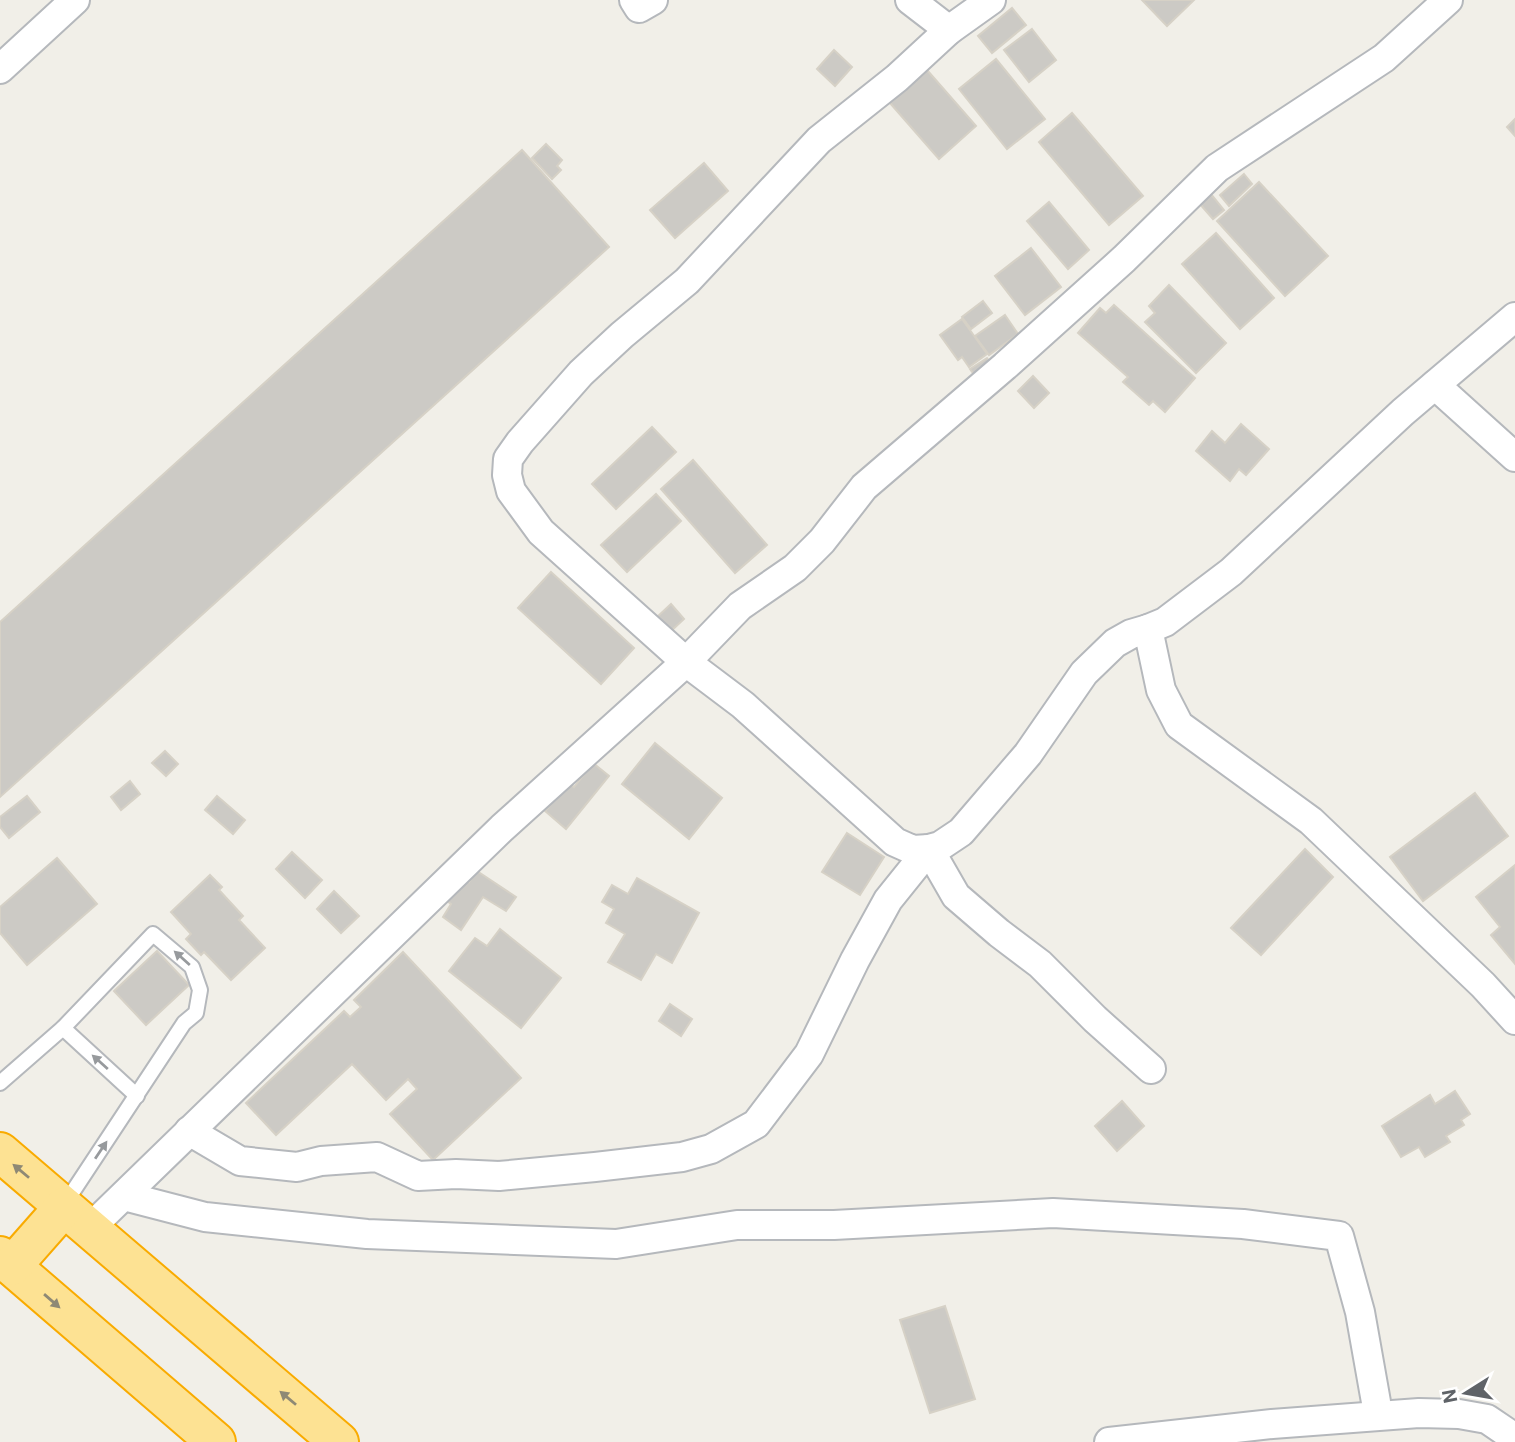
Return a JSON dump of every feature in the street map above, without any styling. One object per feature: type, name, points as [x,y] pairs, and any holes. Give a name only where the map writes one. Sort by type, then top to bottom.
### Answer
[{"type":"highway","points":[[0,1152],[340,1442]]},
{"type":"highway","points":[[76,1218],[6,1261],[209,1440]]},
{"type":"street","points":[[0,69],[75,0]]},
{"type":"street","points":[[634,0],[639,8],[653,0]]},
{"type":"street","points":[[910,0],[949,30]]},
{"type":"street","points":[[991,0],[949,30],[897,79],[818,140],[687,281],[581,373],[508,459],[507,475],[511,491],[541,532],[686,662],[743,705],[895,842],[913,850],[929,849],[940,846],[961,832],[1028,754],[1084,673],[1115,643],[1131,634],[1165,622],[1230,572],[1403,412],[1515,317]]},
{"type":"street","points":[[76,1218],[124,1195],[502,828],[686,662],[740,606],[795,568],[822,541],[864,487],[1124,259],[1217,168],[1384,58],[1448,0]]},
{"type":"street","points":[[1435,385],[1515,457]]},
{"type":"street","points":[[1148,629],[1161,690],[1180,725],[1311,821],[1483,985],[1515,1020]]},
{"type":"street","points":[[929,849],[956,896],[1040,964],[1095,1019],[1151,1069]]},
{"type":"street","points":[[189,1131],[240,1161],[297,1167],[321,1161],[377,1157],[418,1176],[499,1176],[682,1157],[711,1149],[757,1124],[809,1054],[888,900],[929,849]]},
{"type":"street","points":[[124,1195],[205,1217],[354,1233],[616,1244],[737,1225],[834,1225],[1053,1213],[1243,1224],[1339,1236],[1360,1312],[1376,1402]]},
{"type":"street","points":[[1108,1442],[1272,1424],[1419,1413],[1459,1414],[1487,1419],[1515,1438]]},
{"type":"lane","points":[[0,1083],[63,1028],[153,934],[192,967],[200,990],[196,1013],[184,1023],[137,1096],[76,1218]]},
{"type":"lane","points":[[63,1028],[137,1096]]},
{"type":"building","points":[[1142,0],[1194,0],[1167,26]]},
{"type":"building","points":[[1012,8],[1026,25],[992,53],[978,36]]},
{"type":"building","points":[[1032,29],[1056,60],[1029,82],[1004,50]]},
{"type":"building","points":[[834,50],[852,67],[835,86],[817,69]]},
{"type":"building","points":[[996,59],[1045,119],[1007,149],[959,89]]},
{"type":"building","points":[[927,70],[976,126],[939,159],[890,103]]},
{"type":"building","points":[[1072,113],[1143,196],[1109,225],[1039,142]]},
{"type":"building","points":[[1515,119],[1515,136],[1507,127]]},
{"type":"building","points":[[546,144],[562,160],[557,166],[561,170],[552,179],[532,158]]},
{"type":"building","points":[[522,150],[609,247],[0,797],[0,622]]},
{"type":"building","points":[[704,163],[728,191],[675,238],[650,210]]},
{"type":"building","points":[[1244,174],[1252,184],[1229,206],[1220,195]]},
{"type":"building","points":[[1259,182],[1328,256],[1285,296],[1217,221]]},
{"type":"building","points":[[1210,193],[1224,210],[1213,219],[1199,203]]},
{"type":"building","points":[[1049,202],[1089,250],[1068,269],[1027,221]]},
{"type":"building","points":[[1216,233],[1274,298],[1240,329],[1182,264]]},
{"type":"building","points":[[1031,248],[1061,287],[1025,315],[995,276]]},
{"type":"building","points":[[1169,285],[1226,343],[1196,373],[1145,322],[1155,313],[1149,306]]},
{"type":"building","points":[[983,301],[992,313],[971,329],[962,317]]},
{"type":"building","points":[[1114,305],[1195,378],[1165,412],[1153,401],[1149,405],[1123,382],[1128,377],[1078,333],[1100,308],[1106,313]]},
{"type":"building","points":[[1005,315],[1018,334],[989,355],[975,336]]},
{"type":"building","points":[[962,319],[987,354],[969,367],[962,357],[958,360],[940,335]]},
{"type":"building","points":[[987,358],[994,368],[977,379],[970,369]]},
{"type":"building","points":[[1033,376],[1049,393],[1034,408],[1018,391]]},
{"type":"building","points":[[1241,424],[1269,449],[1246,475],[1239,469],[1230,481],[1196,451],[1212,431],[1225,443]]},
{"type":"building","points":[[652,427],[676,452],[616,509],[592,484]]},
{"type":"building","points":[[693,460],[767,545],[735,573],[661,489]]},
{"type":"building","points":[[656,494],[681,521],[627,572],[601,545]]},
{"type":"building","points":[[551,572],[634,648],[601,684],[518,608]]},
{"type":"building","points":[[671,604],[684,619],[670,632],[657,617]]},
{"type":"building","points":[[655,743],[722,798],[689,839],[622,784]]},
{"type":"building","points":[[165,751],[178,764],[166,776],[152,763]]},
{"type":"building","points":[[593,763],[609,776],[566,829],[545,811],[569,783],[574,787]]},
{"type":"building","points":[[130,781],[140,794],[121,810],[111,797]]},
{"type":"building","points":[[1475,793],[1508,836],[1423,901],[1390,857]]},
{"type":"building","points":[[27,796],[40,812],[9,838],[0,827],[0,817]]},
{"type":"building","points":[[217,796],[245,820],[233,834],[205,810]]},
{"type":"building","points":[[847,833],[884,857],[860,895],[822,872]]},
{"type":"building","points":[[1305,849],[1333,877],[1261,955],[1231,928]]},
{"type":"building","points":[[292,852],[322,880],[305,898],[276,869]]},
{"type":"building","points":[[57,858],[97,904],[27,965],[0,933],[0,907]]},
{"type":"building","points":[[1515,865],[1515,964],[1491,935],[1500,927],[1476,897]]},
{"type":"building","points":[[477,871],[516,897],[506,911],[483,897],[461,930],[443,917],[451,904],[447,901],[462,877],[469,882]]},
{"type":"building","points":[[210,875],[222,887],[219,890],[243,916],[239,920],[265,948],[231,980],[204,952],[201,955],[186,939],[191,934],[171,912]]},
{"type":"building","points":[[637,878],[699,913],[672,963],[656,954],[641,980],[608,962],[625,934],[606,923],[614,909],[602,902],[612,885],[628,894]]},
{"type":"building","points":[[334,891],[359,916],[341,933],[317,909]]},
{"type":"building","points":[[500,929],[561,978],[521,1028],[449,971],[475,938],[487,946]]},
{"type":"building","points":[[157,951],[189,985],[146,1025],[114,991]]},
{"type":"building","points":[[403,952],[521,1078],[433,1160],[390,1114],[417,1089],[408,1079],[386,1100],[352,1064],[276,1135],[246,1103],[344,1011],[350,1017],[361,1007],[354,1000]]},
{"type":"building","points":[[670,1004],[692,1019],[681,1036],[659,1021]]},
{"type":"building","points":[[1455,1091],[1470,1114],[1461,1120],[1464,1125],[1446,1136],[1450,1142],[1425,1157],[1419,1147],[1401,1157],[1382,1126],[1430,1095],[1435,1104]]},
{"type":"building","points":[[1122,1101],[1144,1126],[1117,1151],[1095,1126]]},
{"type":"building","points":[[945,1306],[975,1399],[930,1413],[900,1320]]}]
